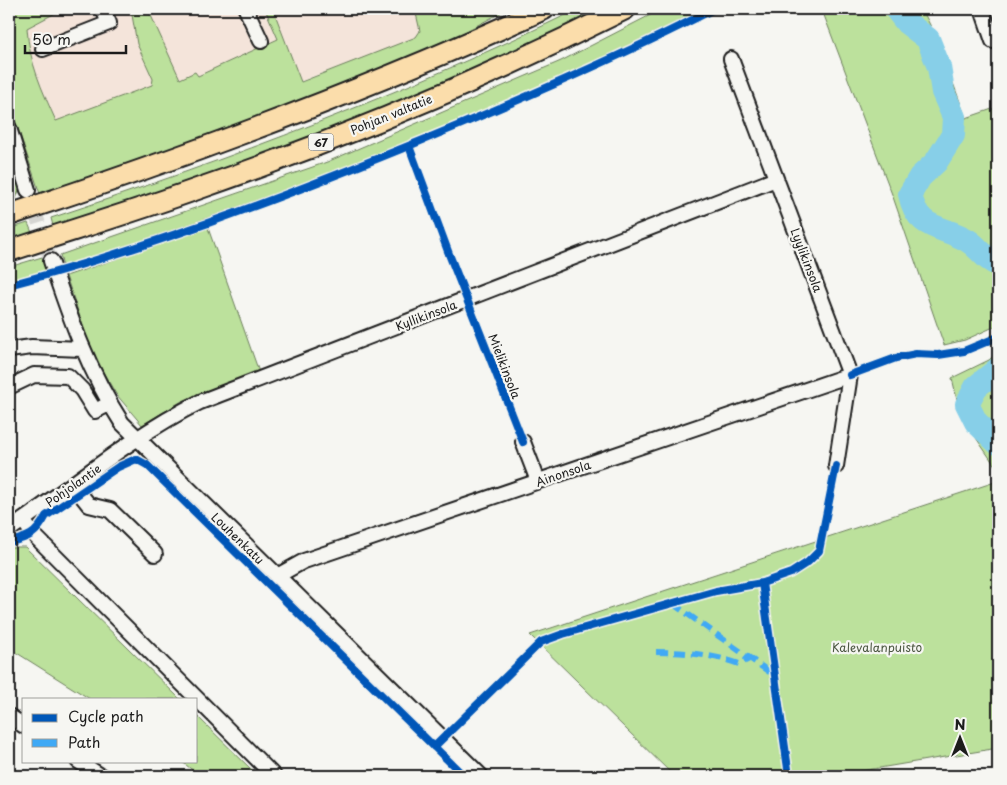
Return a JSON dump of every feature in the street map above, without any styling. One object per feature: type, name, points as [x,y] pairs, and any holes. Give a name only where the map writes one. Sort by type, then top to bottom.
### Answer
[{"type":"highway","points":[[9,215],[209,147],[352,92],[544,9]]},
{"type":"highway","name":"Pohjan valtatie","points":[[9,251],[204,187],[395,114],[556,43],[625,9]]},
{"type":"street","points":[[42,48],[109,23],[104,9]]},
{"type":"street","points":[[246,9],[261,41]]},
{"type":"street","points":[[982,9],[993,41],[998,40]]},
{"type":"street","name":"Lyylikinsola","points":[[731,59],[850,376],[836,466]]},
{"type":"street","points":[[9,128],[28,190]]},
{"type":"street","name":"Kyllikinsola","points":[[138,440],[200,402],[776,179]]},
{"type":"street","name":"Louhenkatu","points":[[51,262],[82,348],[109,404],[122,422],[138,440],[481,776]]},
{"type":"street","points":[[9,350],[32,347],[82,348]]},
{"type":"street","points":[[9,387],[34,375],[68,376],[82,390],[94,411],[109,404]]},
{"type":"street","name":"Ainonsola","points":[[277,576],[304,561],[850,376]]},
{"type":"street","name":"Pohjolantie","points":[[9,530],[138,440]]},
{"type":"street","points":[[523,442],[538,481]]},
{"type":"street","points":[[73,485],[89,505],[110,510],[155,554]]},
{"type":"street","points":[[22,520],[39,540],[196,698]]},
{"type":"street","points":[[198,700],[274,776]]},
{"type":"street","points":[[9,716],[22,725]]},
{"type":"street","points":[[80,762],[101,776]]},
{"type":"shaded area","points":[[9,9],[474,9],[401,44],[9,190]]},
{"type":"green space","points":[[9,9],[63,9],[27,28],[33,64],[56,121],[152,85],[153,79],[137,44],[131,9],[148,9],[180,79],[195,72],[198,76],[278,39],[265,9],[273,9],[301,82],[416,37],[420,31],[415,9],[508,9],[425,53],[261,118],[40,194],[9,102]]},
{"type":"green space","points":[[578,9],[607,9],[457,78],[356,121],[202,180],[54,230],[51,218],[252,148],[384,96]]},
{"type":"green space","points":[[662,9],[703,9],[546,83],[388,150],[227,211],[63,267],[60,255],[327,162],[561,61]]},
{"type":"green space","points":[[730,9],[922,9],[936,37],[966,118],[998,107],[998,325],[965,340],[944,345],[893,197],[822,10],[727,11]]},
{"type":"green space","points":[[9,149],[20,187],[15,202],[9,204]]},
{"type":"green space","points":[[28,223],[33,235],[9,242],[9,229]]},
{"type":"green space","points":[[208,228],[259,372],[182,401],[142,425],[116,394],[93,355],[66,276]]},
{"type":"green space","points":[[42,257],[47,271],[9,281],[9,267]]},
{"type":"green space","points":[[998,352],[998,470],[961,416],[952,378],[989,360]]},
{"type":"green space","name":"Kalevalanpuisto","points":[[998,481],[998,748],[832,776],[674,776],[530,635]]},
{"type":"green space","points":[[10,547],[25,547],[179,698],[88,698],[9,648]]},
{"type":"green space","points":[[198,717],[258,776],[200,776],[182,762],[198,762]]},
{"type":"water","points":[[889,9],[905,9],[923,27],[921,41],[897,23]]},
{"type":"waterway","points":[[896,9],[907,23],[928,39],[939,67],[943,92],[954,117],[953,135],[936,162],[920,177],[910,194],[913,206],[924,221],[967,240],[989,260],[998,264]]},
{"type":"waterway","points":[[998,369],[976,387],[967,404],[976,422],[998,443]]},
{"type":"tunnel","points":[[28,190],[51,261]]},
{"type":"marked path","points":[[672,603],[775,676]]},
{"type":"marked path","points":[[656,652],[698,654],[739,664],[749,659]]},
{"type":"cycle path","points":[[9,285],[108,256],[256,206],[480,116],[637,47],[714,9]]},
{"type":"cycle path","name":"Mielikinsola","points":[[409,146],[523,442]]},
{"type":"cycle path","points":[[850,375],[896,358],[916,354],[938,355],[964,351],[998,337]]},
{"type":"cycle path","points":[[9,542],[31,535],[39,528],[46,516],[118,467],[136,459],[147,465],[464,776]]},
{"type":"cycle path","points":[[434,747],[541,642],[563,634],[716,591],[762,583],[791,573],[808,562],[819,551],[836,466]]},
{"type":"cycle path","points":[[762,583],[789,776]]}]
